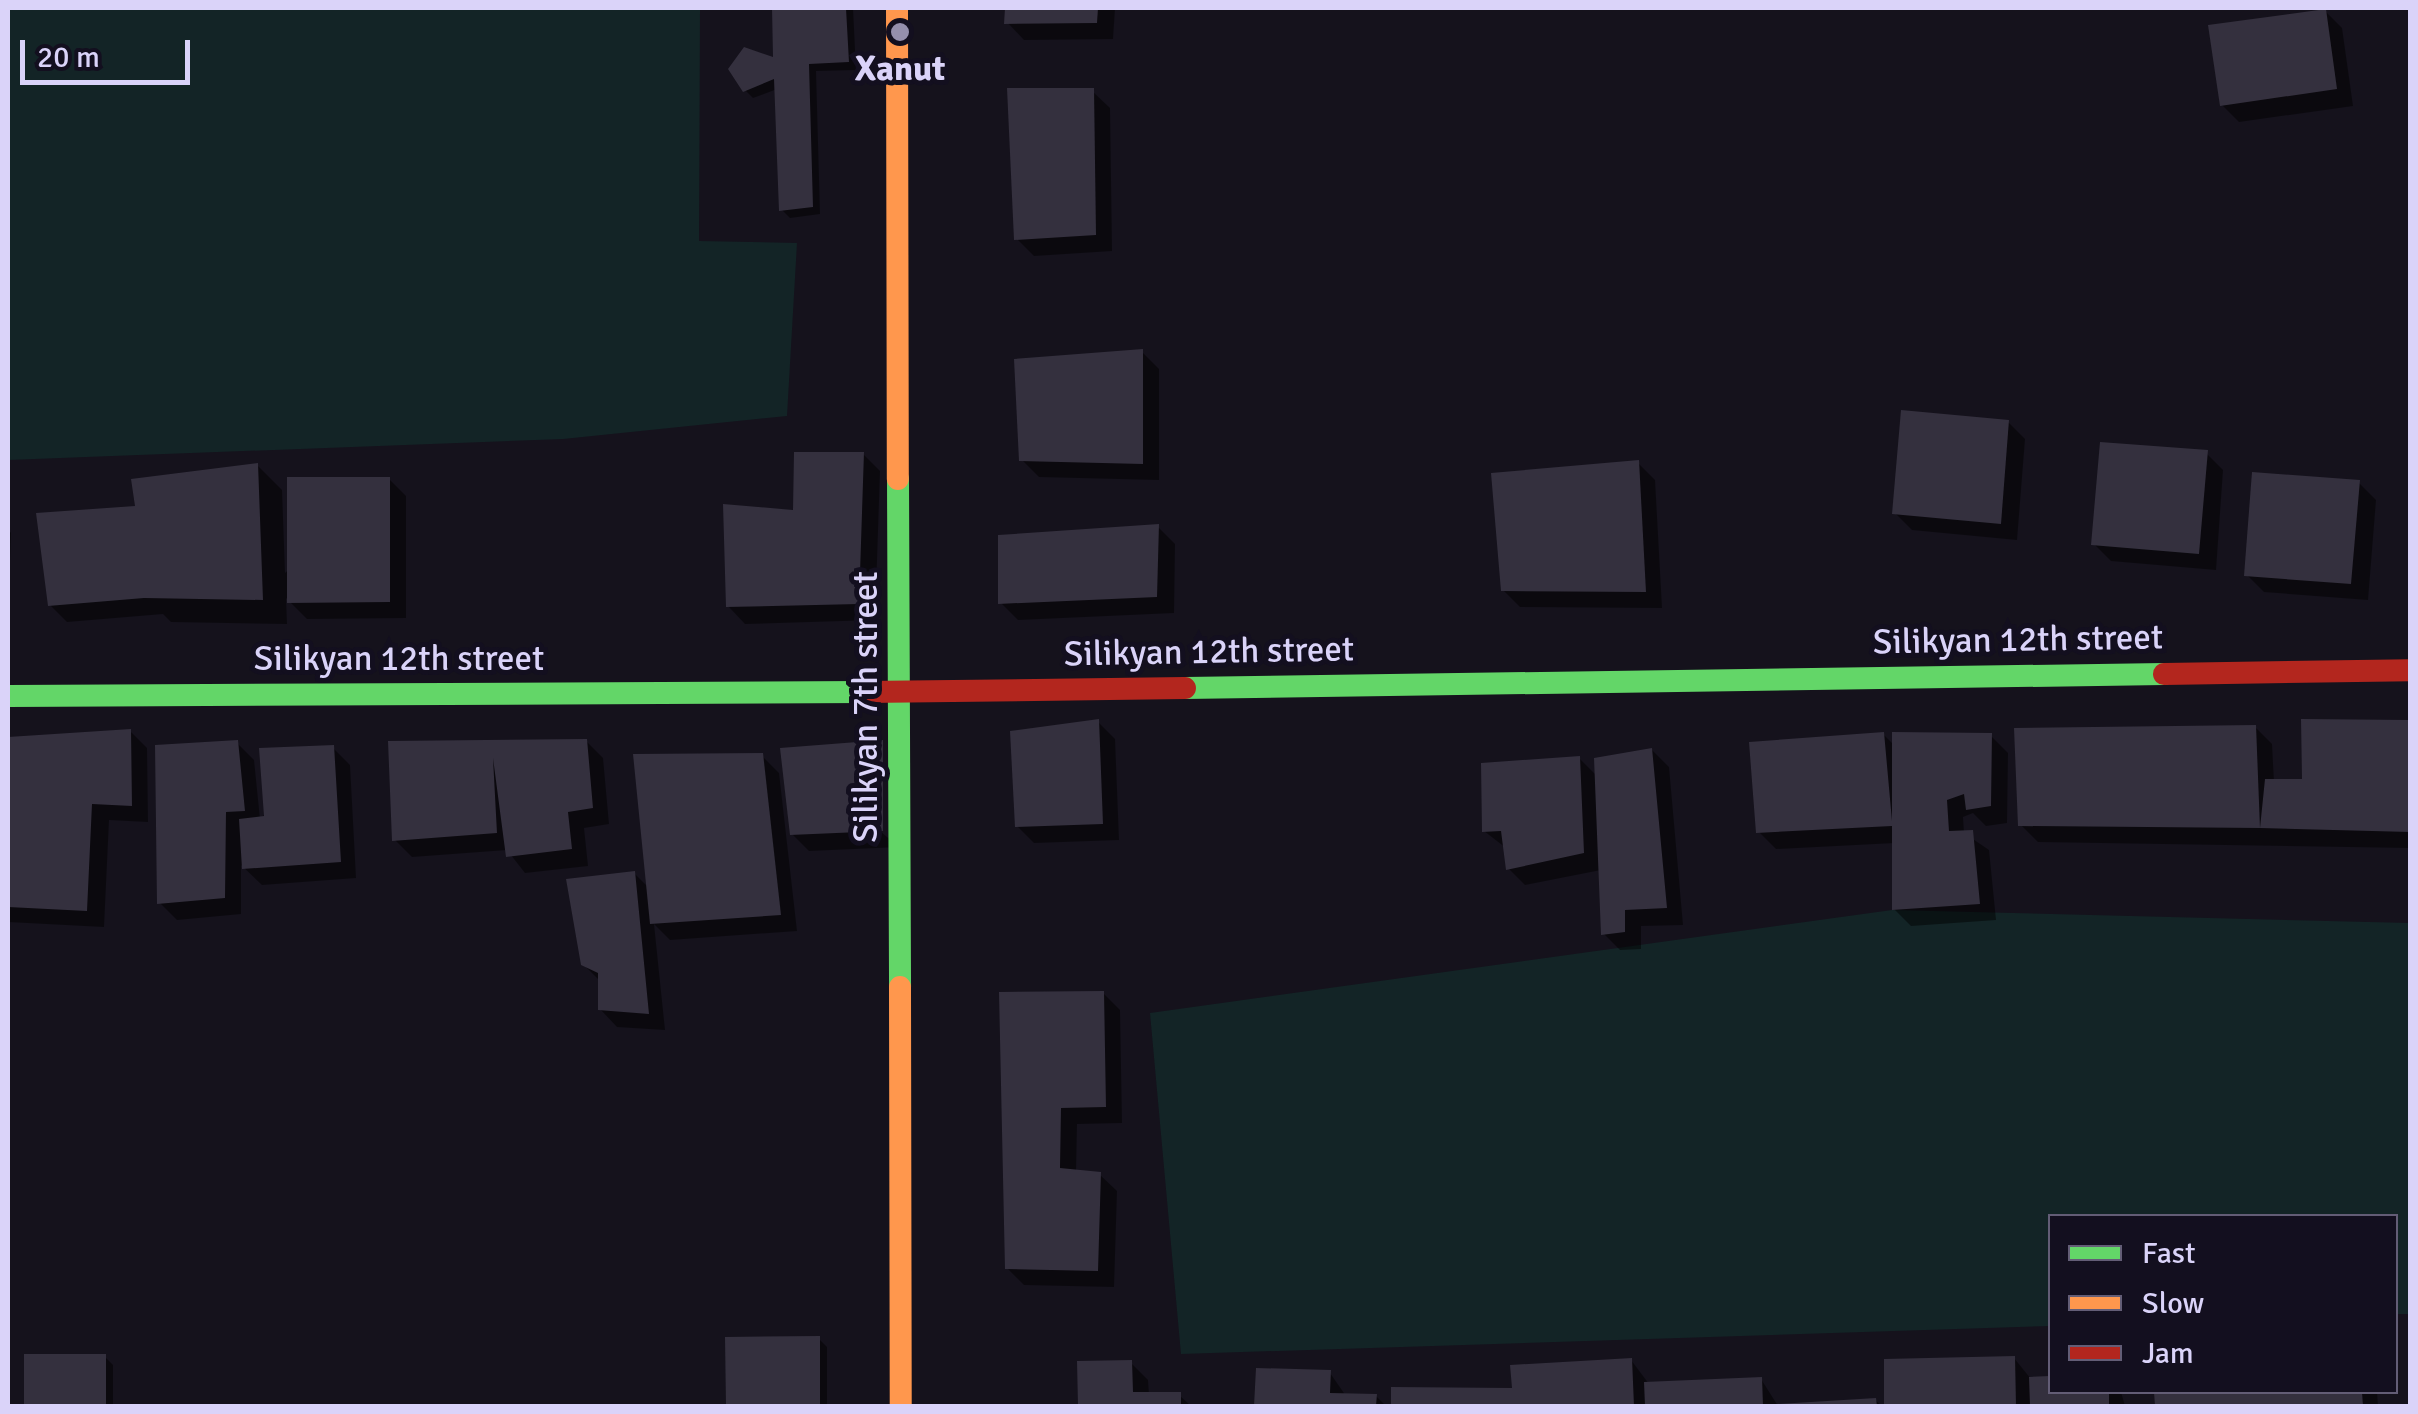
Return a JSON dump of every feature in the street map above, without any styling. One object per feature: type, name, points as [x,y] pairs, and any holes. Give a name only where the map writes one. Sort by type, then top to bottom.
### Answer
[{"type":"main road","name":"Silikyan 7th street","points":[[897,8],[902,692],[901,1406]]},
{"type":"main road","name":"Silikyan 12th street","points":[[8,696],[902,692],[2410,670]]},
{"type":"shaded area","points":[[8,8],[700,8],[699,241],[797,243],[787,416],[563,439],[8,460]]},
{"type":"shaded area","points":[[1892,910],[2410,923],[2410,1314],[2398,1314],[2398,1214],[2048,1214],[2048,1326],[1181,1354],[1150,1013]]},
{"type":"building","points":[[772,8],[846,8],[849,62],[809,64],[813,207],[779,211],[774,79],[743,92],[728,69],[744,47],[773,57]]},
{"type":"building","points":[[1005,8],[1098,8],[1097,23],[1004,24]]},
{"type":"building","points":[[2326,9],[2337,89],[2220,106],[2208,25]]},
{"type":"building","points":[[1007,88],[1094,88],[1096,235],[1014,240]]},
{"type":"building","points":[[1143,349],[1143,464],[1019,461],[1014,359]]},
{"type":"building","points":[[1901,410],[2009,420],[2001,524],[1892,514]]},
{"type":"building","points":[[2100,442],[2208,450],[2199,554],[2091,545]]},
{"type":"building","points":[[794,452],[864,452],[859,604],[726,607],[723,504],[793,510]]},
{"type":"building","points":[[1639,460],[1646,592],[1501,591],[1491,473]]},
{"type":"building","points":[[258,463],[263,600],[144,598],[48,606],[36,513],[135,506],[131,479]]},
{"type":"building","points":[[2252,472],[2360,480],[2351,584],[2244,576]]},
{"type":"building","points":[[287,477],[390,477],[390,602],[287,603]]},
{"type":"building","points":[[1159,524],[1157,597],[998,604],[998,535]]},
{"type":"building","points":[[1099,719],[1103,824],[1015,827],[1010,731]]},
{"type":"building","points":[[2301,719],[2410,720],[2410,832],[2260,828],[2265,779],[2302,779]]},
{"type":"building","points":[[2256,725],[2260,828],[2018,826],[2014,728]]},
{"type":"building","points":[[131,729],[132,806],[92,804],[87,911],[8,907],[8,737]]},
{"type":"building","points":[[1884,732],[1892,821],[1892,732],[1992,733],[1991,806],[1966,810],[1964,794],[1947,800],[1949,831],[1973,830],[1980,904],[1892,910],[1892,826],[1756,833],[1749,742]]},
{"type":"building","points":[[587,739],[593,808],[568,812],[572,849],[506,857],[493,758],[497,833],[392,841],[388,741]]},
{"type":"building","points":[[238,740],[245,811],[226,812],[225,898],[157,904],[155,745]]},
{"type":"building","points":[[883,740],[883,831],[790,835],[780,748]]},
{"type":"building","points":[[334,745],[341,862],[242,869],[239,819],[264,816],[259,748]]},
{"type":"building","points":[[1652,748],[1667,908],[1625,910],[1625,932],[1601,935],[1594,758]]},
{"type":"building","points":[[763,753],[781,915],[650,924],[633,754]]},
{"type":"building","points":[[1580,756],[1584,853],[1506,870],[1501,831],[1482,832],[1481,763]]},
{"type":"building","points":[[635,871],[649,1014],[598,1010],[598,973],[581,965],[566,879]]},
{"type":"building","points":[[1104,991],[1106,1107],[1061,1108],[1060,1168],[1101,1172],[1098,1271],[1005,1269],[999,992]]},
{"type":"building","points":[[820,1336],[820,1406],[726,1406],[725,1337]]},
{"type":"building","points":[[24,1354],[106,1354],[106,1406],[24,1406]]},
{"type":"building","points":[[2015,1356],[2016,1406],[1884,1406],[1884,1359]]},
{"type":"building","points":[[1632,1358],[1634,1406],[1391,1406],[1391,1387],[1512,1388],[1510,1365]]},
{"type":"building","points":[[1132,1360],[1133,1392],[1181,1392],[1181,1406],[1078,1406],[1077,1361]]},
{"type":"building","points":[[1256,1368],[1331,1370],[1330,1393],[1377,1394],[1376,1406],[1254,1406]]},
{"type":"building","points":[[2048,1376],[2048,1394],[2109,1394],[2109,1406],[2030,1406],[2029,1377]]},
{"type":"building","points":[[1762,1377],[1763,1406],[1645,1406],[1644,1382]]},
{"type":"building","points":[[2154,1394],[2362,1394],[2363,1406],[2155,1406]]},
{"type":"building","points":[[1876,1398],[1877,1406],[1777,1406],[1777,1404]]},
{"type":"traffic: fast","points":[[898,479],[900,987]]},
{"type":"traffic: fast","points":[[1185,688],[2164,674]]},
{"type":"traffic: fast","points":[[8,696],[865,692]]},
{"type":"traffic: slow","points":[[897,8],[898,479]]},
{"type":"traffic: slow","points":[[900,987],[901,1406]]},
{"type":"traffic: jam","points":[[2164,674],[2410,670]]},
{"type":"traffic: jam","points":[[865,692],[1185,688]]},
{"type":"place","name":"Xanut","points":[[900,32]]}]
